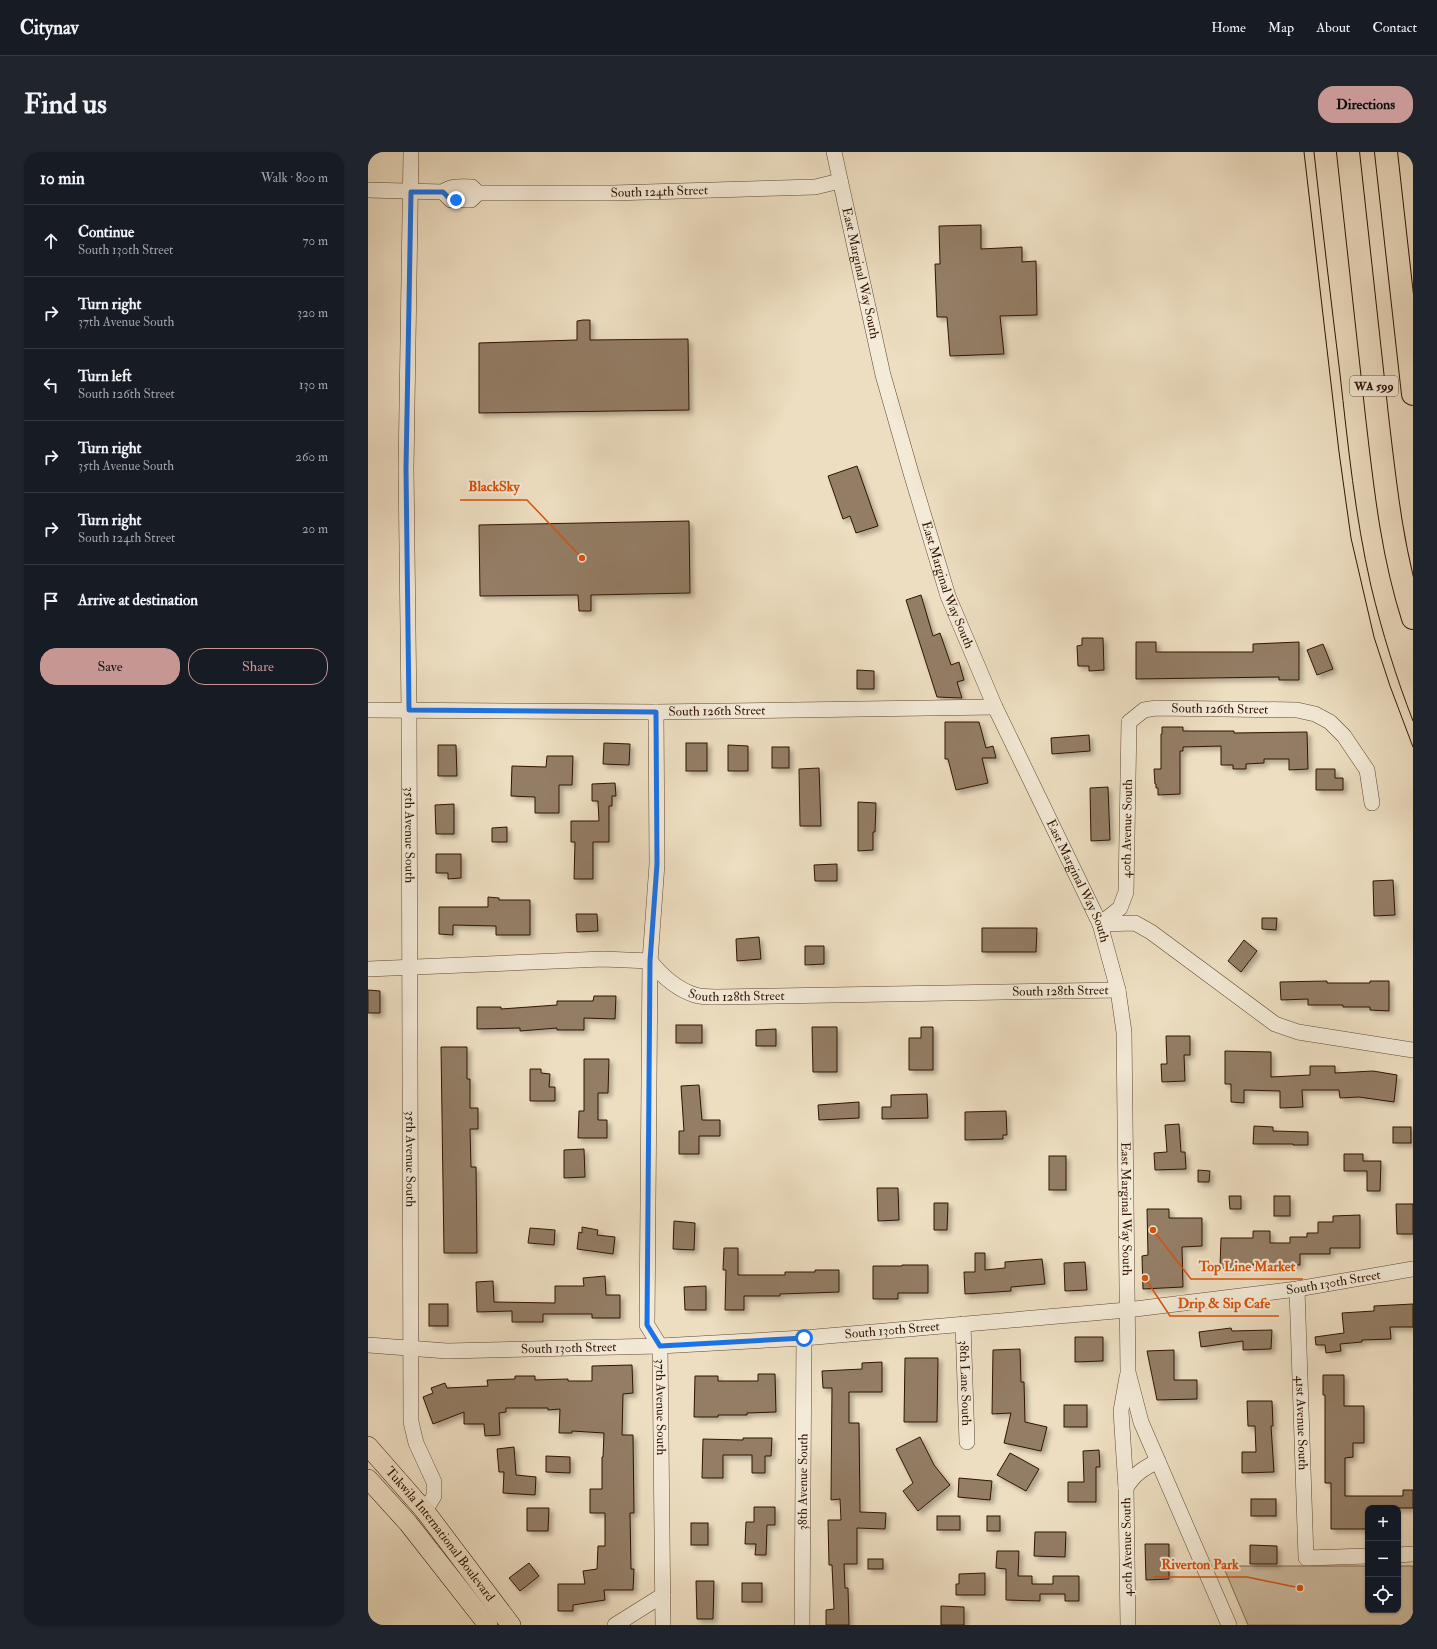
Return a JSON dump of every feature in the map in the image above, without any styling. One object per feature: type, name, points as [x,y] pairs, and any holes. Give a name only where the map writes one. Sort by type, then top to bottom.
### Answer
[{"type":"highway","name":"WA 599","points":[[1348,152],[1370,358],[1391,526],[1408,603],[1413,618]]},
{"type":"highway","name":"WA 599","points":[[1386,152],[1413,394]]},
{"type":"main road","name":"Tukwila International Boulevard","points":[[368,1446],[425,1511],[511,1625]]},
{"type":"main road","name":"Tukwila International Boulevard","points":[[368,1480],[408,1523],[488,1625]]},
{"type":"street","name":"35th Avenue South","points":[[411,152],[406,469],[409,710],[411,1422],[416,1443],[434,1482],[434,1496],[425,1511]]},
{"type":"street","name":"East Marginal Way South","points":[[834,152],[883,375],[948,596],[995,707],[1100,924],[1118,990],[1124,1032],[1128,1372],[1141,1422],[1229,1625]]},
{"type":"street","name":"South 124th Street","points":[[368,190],[443,192],[450,187],[472,187],[478,193],[613,193],[815,187],[840,181]]},
{"type":"street","name":"South 126th Street","points":[[368,710],[656,712],[995,707]]},
{"type":"street","name":"South 126th Street","points":[[1130,722],[1144,710],[1156,708],[1297,710],[1315,714],[1330,722],[1344,736],[1367,770],[1372,804]]},
{"type":"street","name":"37th Avenue South","points":[[656,712],[657,864],[650,961],[647,1325],[660,1346],[663,1625]]},
{"type":"street","name":"40th Avenue South","points":[[1100,924],[1120,908],[1126,892],[1130,722]]},
{"type":"street","points":[[1100,924],[1135,923],[1151,932],[1276,1024],[1298,1032],[1413,1050]]},
{"type":"street","points":[[368,969],[602,959],[650,961]]},
{"type":"street","name":"South 128th Street","points":[[650,961],[663,976],[679,988],[696,996],[717,997],[1118,990]]},
{"type":"street","name":"South 130th Street","points":[[368,1345],[447,1351],[660,1346],[804,1338],[1127,1310],[1296,1289],[1413,1269]]},
{"type":"street","name":"41st Avenue South","points":[[1296,1289],[1306,1558],[1365,1556]]},
{"type":"street","name":"38th Lane South","points":[[963,1324],[967,1442]]},
{"type":"street","name":"38th Avenue South","points":[[802,1625],[804,1338]]},
{"type":"street","points":[[1126,1488],[1121,1411],[1128,1372]]},
{"type":"street","name":"40th Avenue South","points":[[1128,1625],[1126,1488],[1132,1477],[1142,1469],[1158,1461]]},
{"type":"street","points":[[1401,1555],[1413,1554]]},
{"type":"street","points":[[615,1625],[663,1595]]},
{"type":"shaded area","points":[[1223,1566],[1365,1566],[1365,1613],[1401,1613],[1401,1566],[1413,1566],[1413,1625],[1248,1625]]},
{"type":"building","points":[[981,225],[981,249],[1022,247],[1022,262],[1036,261],[1037,315],[1000,316],[1004,354],[950,356],[947,317],[937,317],[935,264],[940,264],[939,226]]},
{"type":"building","points":[[590,320],[590,340],[688,339],[689,410],[479,413],[479,343],[577,340],[577,321]]},
{"type":"building","points":[[857,466],[878,526],[856,533],[850,516],[843,519],[828,476]]},
{"type":"building","points":[[689,521],[690,593],[591,595],[591,611],[579,611],[578,595],[480,596],[479,525]]},
{"type":"building","points":[[921,595],[933,636],[940,633],[951,665],[959,662],[964,680],[957,682],[962,698],[937,697],[906,600]]},
{"type":"building","points":[[1082,638],[1103,638],[1104,670],[1089,671],[1089,666],[1078,666],[1077,646],[1082,645]]},
{"type":"building","points":[[1136,642],[1156,642],[1156,652],[1253,652],[1253,644],[1299,642],[1299,680],[1279,680],[1279,677],[1136,679]]},
{"type":"building","points":[[1323,644],[1333,669],[1317,675],[1307,650]]},
{"type":"building","points":[[857,670],[874,671],[874,689],[857,689]]},
{"type":"building","points":[[945,722],[979,722],[986,748],[993,746],[996,758],[982,758],[988,783],[956,790],[948,759],[945,759]]},
{"type":"building","points":[[1162,727],[1183,727],[1183,731],[1234,731],[1234,733],[1307,732],[1308,769],[1289,770],[1289,759],[1264,759],[1264,763],[1246,764],[1246,769],[1233,769],[1233,765],[1221,765],[1221,746],[1183,747],[1183,751],[1180,751],[1180,794],[1158,795],[1158,788],[1156,788],[1155,784],[1154,769],[1161,769]]},
{"type":"building","points":[[1089,735],[1090,751],[1052,754],[1051,738]]},
{"type":"building","points":[[604,743],[630,744],[629,765],[603,764]]},
{"type":"building","points":[[686,743],[707,743],[707,771],[686,771]]},
{"type":"building","points":[[438,745],[456,745],[457,776],[438,776]]},
{"type":"building","points":[[728,745],[748,746],[748,771],[728,771]]},
{"type":"building","points":[[772,747],[789,747],[789,768],[772,768]]},
{"type":"building","points":[[547,756],[573,756],[572,785],[559,785],[559,813],[535,813],[535,797],[511,796],[512,766],[546,767]]},
{"type":"building","points":[[819,768],[821,826],[800,826],[799,769]]},
{"type":"building","points":[[1316,769],[1335,769],[1335,778],[1343,778],[1343,790],[1316,790]]},
{"type":"building","points":[[615,783],[616,796],[612,796],[612,806],[609,806],[609,842],[593,842],[593,879],[574,879],[575,842],[571,842],[571,821],[599,821],[598,801],[592,801],[592,784]]},
{"type":"building","points":[[1108,787],[1110,840],[1091,841],[1090,788]]},
{"type":"building","points":[[858,802],[876,803],[873,850],[858,851]]},
{"type":"building","points":[[454,804],[454,834],[436,834],[435,805]]},
{"type":"building","points":[[507,827],[507,842],[492,842],[492,828]]},
{"type":"building","points":[[436,854],[461,854],[461,878],[448,879],[448,873],[436,873]]},
{"type":"building","points":[[837,864],[837,881],[815,881],[814,865]]},
{"type":"building","points":[[1393,880],[1395,915],[1374,916],[1373,881]]},
{"type":"building","points":[[488,897],[499,898],[499,900],[530,900],[530,935],[496,935],[496,926],[453,925],[453,935],[439,934],[439,907],[488,907]]},
{"type":"building","points":[[576,914],[597,914],[598,931],[577,932]]},
{"type":"building","points":[[1262,918],[1277,918],[1276,930],[1262,929]]},
{"type":"building","points":[[982,928],[1037,928],[1036,952],[982,952]]},
{"type":"building","points":[[759,937],[761,959],[737,961],[736,939]]},
{"type":"building","points":[[1244,940],[1257,951],[1241,972],[1228,961]]},
{"type":"building","points":[[805,946],[824,946],[824,964],[805,965]]},
{"type":"building","points":[[1327,981],[1327,983],[1370,983],[1370,981],[1389,981],[1389,1011],[1370,1010],[1370,1007],[1343,1007],[1343,1005],[1308,1005],[1308,999],[1281,1000],[1280,982]]},
{"type":"building","points":[[368,990],[380,991],[380,1013],[368,1013]]},
{"type":"building","points":[[594,996],[616,996],[615,1019],[584,1018],[584,1030],[557,1030],[557,1028],[520,1031],[520,1028],[477,1029],[477,1007],[501,1007],[501,1009],[557,1005],[557,1001],[593,1001]]},
{"type":"building","points":[[676,1025],[702,1025],[702,1043],[676,1043]]},
{"type":"building","points":[[812,1027],[837,1027],[837,1072],[813,1072]]},
{"type":"building","points":[[921,1027],[933,1027],[933,1070],[909,1070],[909,1038],[921,1038]]},
{"type":"building","points":[[776,1029],[776,1046],[756,1046],[756,1030]]},
{"type":"building","points":[[1166,1036],[1190,1036],[1190,1055],[1184,1055],[1185,1081],[1162,1082],[1161,1064],[1167,1064]]},
{"type":"building","points":[[441,1047],[467,1047],[467,1079],[470,1079],[470,1108],[478,1108],[478,1129],[470,1129],[471,1167],[476,1167],[477,1253],[444,1253]]},
{"type":"building","points":[[1225,1051],[1271,1052],[1271,1077],[1310,1075],[1310,1066],[1335,1066],[1335,1073],[1373,1071],[1397,1075],[1394,1102],[1359,1097],[1340,1098],[1339,1090],[1302,1090],[1303,1107],[1280,1108],[1280,1091],[1244,1090],[1244,1103],[1231,1102],[1231,1084],[1225,1084]]},
{"type":"building","points":[[584,1059],[609,1059],[608,1093],[598,1093],[598,1120],[607,1120],[607,1138],[578,1138],[579,1111],[584,1111]]},
{"type":"building","points":[[530,1069],[541,1069],[541,1073],[550,1074],[549,1087],[555,1087],[555,1101],[530,1101]]},
{"type":"building","points":[[699,1085],[702,1120],[720,1120],[720,1136],[699,1136],[699,1154],[679,1154],[679,1131],[684,1131],[681,1086]]},
{"type":"building","points":[[927,1094],[928,1118],[882,1119],[882,1107],[891,1107],[891,1095]]},
{"type":"building","points":[[859,1102],[859,1118],[819,1120],[818,1105]]},
{"type":"building","points":[[1006,1111],[1007,1135],[1003,1135],[1003,1139],[965,1140],[965,1112]]},
{"type":"building","points":[[1179,1124],[1181,1152],[1185,1152],[1186,1169],[1155,1170],[1154,1153],[1167,1152],[1165,1125]]},
{"type":"building","points":[[1254,1126],[1273,1127],[1273,1131],[1308,1132],[1308,1145],[1253,1144]]},
{"type":"building","points":[[1393,1127],[1411,1127],[1411,1143],[1393,1143]]},
{"type":"building","points":[[584,1149],[585,1177],[564,1178],[564,1150]]},
{"type":"building","points":[[1344,1154],[1363,1154],[1363,1161],[1381,1161],[1380,1191],[1367,1191],[1367,1171],[1344,1171]]},
{"type":"building","points":[[1049,1156],[1066,1156],[1066,1190],[1049,1190]]},
{"type":"building","points":[[1198,1170],[1210,1171],[1209,1182],[1198,1182]]},
{"type":"building","points":[[877,1188],[898,1188],[899,1220],[878,1221]]},
{"type":"building","points":[[1229,1196],[1241,1196],[1241,1209],[1230,1209]]},
{"type":"building","points":[[1274,1196],[1290,1196],[1290,1216],[1274,1216]]},
{"type":"building","points":[[934,1203],[948,1203],[947,1230],[934,1230]]},
{"type":"building","points":[[1396,1204],[1413,1204],[1413,1234],[1397,1234]]},
{"type":"building","points":[[1147,1209],[1169,1209],[1169,1218],[1202,1218],[1202,1246],[1182,1247],[1183,1287],[1143,1289],[1142,1256],[1148,1255]]},
{"type":"building","points":[[1360,1215],[1360,1248],[1330,1248],[1330,1254],[1300,1254],[1300,1265],[1238,1265],[1238,1268],[1220,1268],[1221,1238],[1253,1238],[1253,1231],[1270,1231],[1270,1243],[1290,1243],[1290,1237],[1307,1237],[1307,1233],[1318,1233],[1318,1222],[1333,1222],[1333,1216]]},
{"type":"building","points":[[674,1221],[695,1223],[694,1250],[673,1249]]},
{"type":"building","points":[[582,1227],[598,1230],[597,1235],[615,1237],[613,1254],[577,1249],[579,1232],[582,1233]]},
{"type":"building","points":[[530,1228],[555,1230],[554,1245],[528,1243]]},
{"type":"building","points":[[724,1248],[738,1248],[738,1275],[785,1275],[785,1272],[839,1270],[839,1292],[780,1294],[780,1296],[744,1296],[744,1310],[725,1310],[726,1270],[723,1270]]},
{"type":"building","points":[[975,1253],[985,1253],[985,1270],[1005,1268],[1005,1262],[1042,1259],[1045,1284],[1011,1287],[1011,1291],[965,1294],[964,1272],[975,1272]]},
{"type":"building","points":[[1085,1262],[1087,1290],[1065,1291],[1064,1263]]},
{"type":"building","points":[[928,1265],[928,1293],[898,1293],[898,1299],[873,1299],[873,1266]]},
{"type":"building","points":[[605,1276],[606,1295],[620,1295],[620,1318],[592,1318],[592,1314],[543,1314],[543,1322],[512,1322],[512,1311],[477,1312],[476,1282],[493,1281],[494,1302],[555,1303],[555,1286],[584,1286],[583,1278]]},
{"type":"building","points":[[706,1286],[706,1310],[685,1310],[684,1287]]},
{"type":"building","points":[[429,1304],[448,1304],[448,1326],[429,1326]]},
{"type":"building","points":[[1413,1304],[1413,1327],[1390,1327],[1391,1339],[1362,1340],[1362,1342],[1340,1344],[1341,1351],[1326,1353],[1325,1345],[1316,1345],[1315,1337],[1344,1333],[1342,1313],[1374,1311],[1374,1306]]},
{"type":"building","points":[[1231,1328],[1232,1331],[1272,1330],[1271,1349],[1243,1350],[1243,1341],[1201,1347],[1199,1332]]},
{"type":"building","points":[[1075,1337],[1103,1337],[1103,1361],[1075,1362]]},
{"type":"building","points":[[1020,1349],[1021,1382],[1024,1382],[1025,1422],[1047,1427],[1041,1451],[1004,1443],[1011,1413],[992,1414],[993,1350]]},
{"type":"building","points":[[1174,1350],[1174,1380],[1197,1380],[1197,1399],[1157,1400],[1147,1351]]},
{"type":"building","points":[[905,1358],[938,1358],[937,1422],[904,1422]]},
{"type":"building","points":[[882,1362],[882,1392],[849,1392],[849,1423],[859,1423],[860,1512],[886,1513],[885,1529],[857,1528],[857,1564],[844,1564],[845,1588],[848,1588],[849,1625],[826,1625],[826,1610],[834,1609],[832,1565],[829,1565],[828,1520],[841,1520],[840,1499],[831,1500],[832,1388],[823,1388],[822,1371],[862,1369],[862,1363]]},
{"type":"building","points":[[632,1365],[633,1393],[623,1394],[622,1435],[633,1435],[634,1513],[630,1513],[631,1569],[634,1569],[633,1590],[604,1590],[605,1600],[573,1605],[573,1611],[558,1611],[558,1584],[585,1584],[583,1571],[597,1569],[598,1546],[605,1546],[605,1513],[590,1513],[590,1489],[602,1489],[604,1433],[572,1431],[572,1433],[559,1433],[560,1409],[548,1410],[548,1408],[506,1408],[506,1412],[499,1413],[500,1435],[485,1436],[484,1424],[464,1424],[464,1412],[433,1424],[423,1397],[433,1393],[431,1388],[445,1383],[447,1388],[488,1386],[487,1380],[515,1379],[515,1376],[535,1376],[535,1380],[568,1379],[568,1381],[592,1381],[592,1366]]},
{"type":"building","points":[[758,1374],[775,1374],[776,1412],[747,1413],[747,1415],[718,1415],[718,1417],[694,1417],[695,1376],[718,1376],[718,1381],[758,1381]]},
{"type":"building","points":[[1323,1375],[1344,1375],[1344,1406],[1364,1406],[1364,1443],[1353,1443],[1353,1457],[1345,1458],[1345,1496],[1403,1496],[1403,1490],[1413,1490],[1413,1508],[1401,1508],[1401,1505],[1365,1505],[1365,1529],[1331,1529],[1331,1483],[1325,1483],[1325,1395],[1323,1395]]},
{"type":"building","points":[[1247,1401],[1272,1401],[1273,1426],[1271,1426],[1274,1472],[1242,1473],[1242,1452],[1256,1452],[1255,1426],[1248,1426]]},
{"type":"building","points":[[1064,1405],[1087,1405],[1087,1427],[1064,1427]]},
{"type":"building","points":[[920,1437],[934,1465],[950,1485],[918,1511],[903,1491],[913,1483],[896,1449]]},
{"type":"building","points":[[743,1438],[772,1438],[771,1456],[765,1456],[765,1473],[752,1473],[752,1455],[723,1455],[723,1478],[702,1478],[703,1439],[743,1440]]},
{"type":"building","points":[[514,1447],[516,1475],[536,1477],[535,1495],[503,1493],[504,1472],[499,1472],[497,1449]]},
{"type":"building","points":[[1099,1450],[1100,1467],[1096,1467],[1096,1502],[1068,1502],[1068,1482],[1084,1482],[1083,1451]]},
{"type":"building","points":[[1010,1453],[1039,1469],[1026,1491],[997,1475]]},
{"type":"building","points":[[546,1456],[570,1457],[570,1473],[546,1472]]},
{"type":"building","points":[[959,1478],[992,1481],[990,1500],[958,1497]]},
{"type":"building","points":[[1251,1499],[1276,1499],[1276,1516],[1251,1516]]},
{"type":"building","points":[[754,1507],[775,1507],[775,1525],[767,1525],[766,1555],[755,1555],[756,1544],[745,1544],[746,1522],[754,1522]]},
{"type":"building","points":[[527,1508],[549,1508],[548,1531],[527,1531]]},
{"type":"building","points":[[937,1516],[960,1516],[960,1530],[937,1530]]},
{"type":"building","points":[[987,1516],[1000,1516],[1000,1531],[987,1531]]},
{"type":"building","points":[[691,1523],[708,1523],[708,1545],[691,1545]]},
{"type":"building","points":[[1035,1532],[1066,1532],[1065,1557],[1034,1556]]},
{"type":"building","points":[[1145,1544],[1169,1544],[1169,1579],[1146,1580]]},
{"type":"building","points":[[1250,1545],[1277,1546],[1277,1564],[1250,1564]]},
{"type":"building","points":[[997,1551],[1019,1551],[1018,1576],[1032,1576],[1032,1584],[1053,1584],[1053,1576],[1079,1576],[1079,1601],[1065,1601],[1065,1594],[1040,1594],[1040,1601],[1006,1600],[1006,1569],[996,1568]]},
{"type":"building","points":[[868,1559],[883,1559],[883,1569],[868,1569]]},
{"type":"building","points":[[529,1563],[539,1576],[520,1591],[509,1578]]},
{"type":"building","points":[[985,1573],[985,1595],[956,1595],[956,1584],[959,1584],[959,1574]]},
{"type":"building","points":[[696,1581],[714,1581],[713,1619],[697,1619]]},
{"type":"building","points":[[742,1583],[762,1583],[762,1602],[742,1602]]},
{"type":"building","points":[[941,1606],[964,1607],[964,1625],[941,1625]]},
{"type":"tram line","points":[[1304,152],[1339,452],[1351,538],[1374,637],[1390,686],[1413,747]]},
{"type":"tram line","points":[[1314,152],[1349,454],[1365,560],[1395,671],[1413,721]]},
{"type":"place","name":"BlackSky","points":[[582,558]]},
{"type":"place","name":"Top Line Market","points":[[1153,1230]]},
{"type":"place","name":"Drip & Sip Cafe","points":[[1145,1278]]},
{"type":"place","name":"Riverton Park","points":[[1300,1588]]},
{"type":"route","points":[[456,200],[451,200],[443,192],[411,192],[406,469],[409,710],[656,712],[657,864],[650,961],[647,1325],[660,1346],[804,1338]]}]
